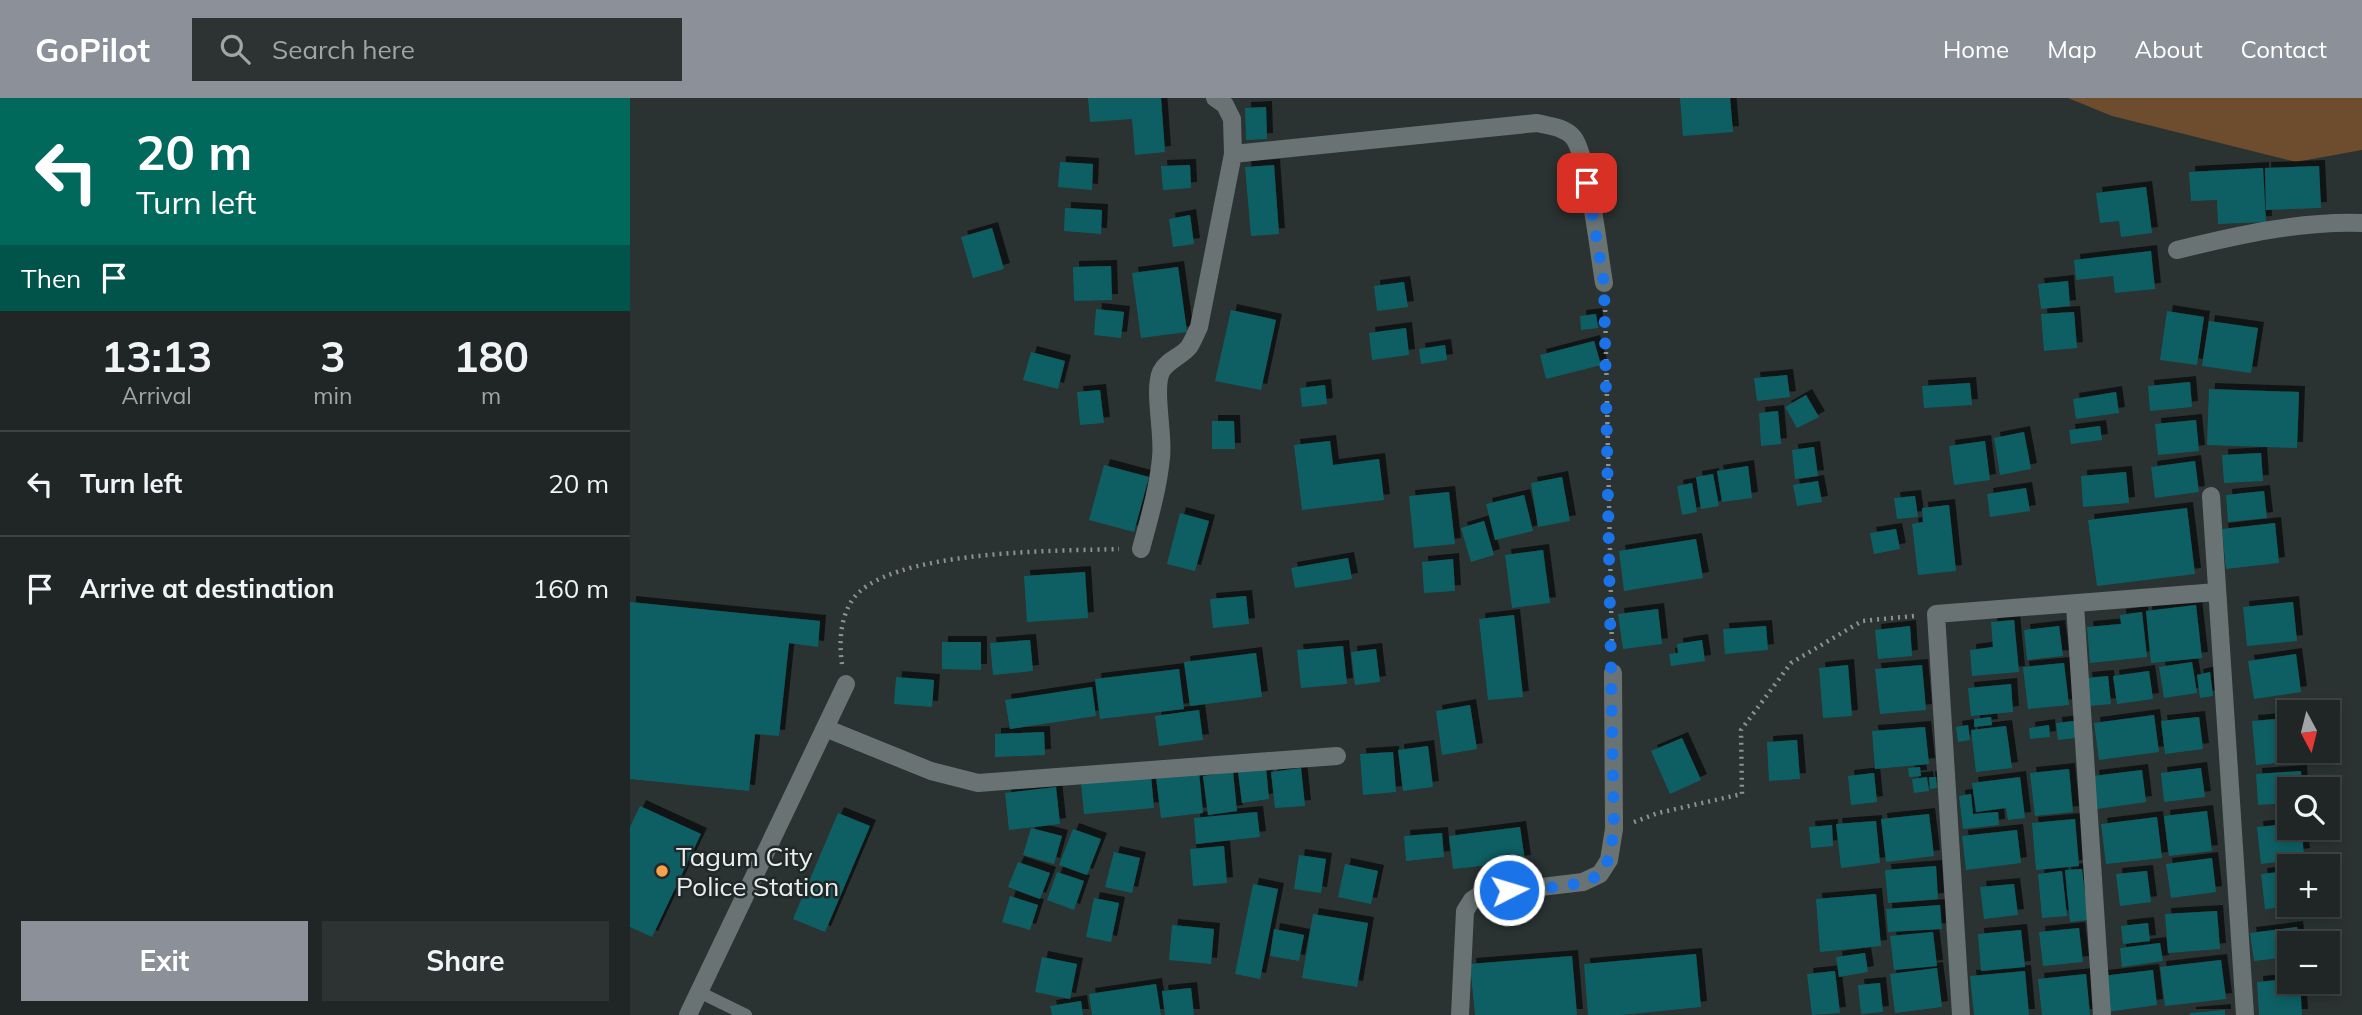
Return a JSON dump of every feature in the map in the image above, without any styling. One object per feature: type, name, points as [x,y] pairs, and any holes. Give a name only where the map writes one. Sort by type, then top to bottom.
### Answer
[{"type":"street","points":[[1141,549],[1161,459],[1163,434],[1158,389],[1160,373],[1166,364],[1188,348],[1199,327],[1233,155],[1232,119],[1225,105],[1215,98]]},
{"type":"street","points":[[1233,155],[1537,123],[1561,128],[1573,138],[1582,158],[1604,283]]},
{"type":"street","points":[[2177,250],[2249,232],[2328,222],[2362,223]]},
{"type":"street","points":[[2211,496],[2245,1015]]},
{"type":"street","points":[[1961,1015],[1936,614],[2217,592]]},
{"type":"street","points":[[2075,605],[2102,1015]]},
{"type":"street","points":[[1460,1015],[1465,911],[1472,900],[1481,894],[1583,882],[1600,874],[1609,860],[1614,829],[1613,673]]},
{"type":"street","points":[[688,1015],[846,684]]},
{"type":"street","points":[[825,728],[931,771],[978,783],[1337,756]]},
{"type":"lane","points":[[699,992],[746,1015]]},
{"type":"path","points":[[1604,283],[1613,673]]},
{"type":"path","points":[[846,684],[840,650],[843,621],[851,600],[866,586],[894,573],[940,561],[1019,552],[1141,549]]},
{"type":"path","points":[[1614,829],[1658,813],[1742,794],[1741,730],[1791,663],[1862,621],[1936,614]]},
{"type":"shaded area","points":[[2068,98],[2362,98],[2362,150],[2296,162],[2112,116]]},
{"type":"building","points":[[1088,98],[1161,98],[1165,152],[1135,155],[1132,119],[1090,122]]},
{"type":"building","points":[[1680,98],[1730,98],[1733,132],[1683,136]]},
{"type":"building","points":[[1266,107],[1267,139],[1246,140],[1245,108]]},
{"type":"building","points":[[1060,162],[1093,164],[1092,190],[1058,187]]},
{"type":"building","points":[[1190,165],[1191,188],[1163,190],[1161,166]]},
{"type":"building","points":[[1274,165],[1279,234],[1251,236],[1245,167]]},
{"type":"building","points":[[2319,166],[2321,208],[2266,210],[2265,168]]},
{"type":"building","points":[[2263,168],[2266,222],[2218,224],[2217,200],[2191,201],[2189,172]]},
{"type":"building","points":[[2146,187],[2152,233],[2121,237],[2119,221],[2100,223],[2096,193]]},
{"type":"building","points":[[1065,208],[1102,210],[1101,234],[1064,231]]},
{"type":"building","points":[[1190,215],[1194,244],[1173,247],[1169,219]]},
{"type":"building","points":[[992,228],[1004,269],[973,278],[961,237]]},
{"type":"building","points":[[2151,251],[2155,289],[2115,293],[2113,276],[2076,280],[2074,260]]},
{"type":"building","points":[[1111,266],[1112,300],[1074,301],[1073,267]]},
{"type":"building","points":[[1178,267],[1187,332],[1141,338],[1132,273]]},
{"type":"building","points":[[2068,281],[2070,306],[2041,309],[2038,284]]},
{"type":"building","points":[[1404,282],[1408,307],[1377,311],[1374,286]]},
{"type":"building","points":[[1096,309],[1124,312],[1121,338],[1094,335]]},
{"type":"building","points":[[1231,310],[1276,320],[1261,390],[1215,381]]},
{"type":"building","points":[[2167,311],[2204,317],[2197,365],[2160,360]]},
{"type":"building","points":[[2074,312],[2077,348],[2044,351],[2041,314]]},
{"type":"building","points":[[1596,314],[1598,328],[1581,330],[1580,316]]},
{"type":"building","points":[[2209,321],[2258,328],[2251,373],[2202,366]]},
{"type":"building","points":[[1406,328],[1409,355],[1372,360],[1369,333]]},
{"type":"building","points":[[1594,341],[1601,365],[1546,379],[1540,355]]},
{"type":"building","points":[[1445,345],[1447,360],[1421,364],[1419,349]]},
{"type":"building","points":[[1031,352],[1065,361],[1058,389],[1023,380]]},
{"type":"building","points":[[1787,375],[1790,397],[1757,401],[1754,378]]},
{"type":"building","points":[[2190,382],[2192,407],[2150,411],[2148,386]]},
{"type":"building","points":[[1970,383],[1972,405],[1924,408],[1922,386]]},
{"type":"building","points":[[1325,385],[1327,404],[1302,407],[1300,388]]},
{"type":"building","points":[[2209,389],[2299,392],[2297,448],[2207,445]]},
{"type":"building","points":[[1100,390],[1104,423],[1080,425],[1077,392]]},
{"type":"building","points":[[2116,392],[2119,413],[2076,419],[2073,399]]},
{"type":"building","points":[[1806,395],[1819,417],[1797,428],[1785,407]]},
{"type":"building","points":[[1778,411],[1781,444],[1761,446],[1759,413]]},
{"type":"building","points":[[2196,420],[2199,451],[2158,455],[2155,424]]},
{"type":"building","points":[[1212,421],[1234,421],[1235,449],[1212,449]]},
{"type":"building","points":[[2100,426],[2102,440],[2071,444],[2069,430]]},
{"type":"building","points":[[2024,432],[2031,469],[2000,475],[1994,438]]},
{"type":"building","points":[[1330,441],[1333,465],[1379,459],[1384,500],[1302,510],[1294,445]]},
{"type":"building","points":[[1985,441],[1990,480],[1954,485],[1949,446]]},
{"type":"building","points":[[1814,447],[1818,476],[1795,479],[1792,450]]},
{"type":"building","points":[[2261,453],[2263,481],[2224,483],[2222,455]]},
{"type":"building","points":[[2195,461],[2199,492],[2155,498],[2151,467]]},
{"type":"building","points":[[1104,465],[1149,477],[1134,532],[1089,520]]},
{"type":"building","points":[[1748,466],[1752,498],[1722,502],[1717,471]]},
{"type":"building","points":[[2126,472],[2129,503],[2083,507],[2081,476]]},
{"type":"building","points":[[1713,474],[1719,506],[1701,509],[1696,477]]},
{"type":"building","points":[[1562,477],[1570,521],[1538,527],[1531,483]]},
{"type":"building","points":[[1818,481],[1822,502],[1797,506],[1793,485]]},
{"type":"building","points":[[1692,483],[1697,512],[1682,515],[1677,486]]},
{"type":"building","points":[[2026,488],[2030,511],[1990,517],[1987,494]]},
{"type":"building","points":[[2264,491],[2267,518],[2228,522],[2226,495]]},
{"type":"building","points":[[1449,492],[1455,544],[1414,548],[1409,496]]},
{"type":"building","points":[[1524,495],[1533,531],[1495,540],[1486,504]]},
{"type":"building","points":[[1915,496],[1918,517],[1897,519],[1894,498]]},
{"type":"building","points":[[1949,505],[1956,571],[1918,575],[1912,524],[1923,522],[1922,508]]},
{"type":"building","points":[[2187,508],[2195,574],[2097,586],[2088,520]]},
{"type":"building","points":[[1180,513],[1209,521],[1195,571],[1167,564]]},
{"type":"building","points":[[1484,521],[1494,555],[1471,562],[1461,528]]},
{"type":"building","points":[[2275,523],[2279,563],[2226,569],[2222,529]]},
{"type":"building","points":[[1896,529],[1900,549],[1874,554],[1870,533]]},
{"type":"building","points":[[1696,539],[1703,578],[1624,591],[1619,551]]},
{"type":"building","points":[[1543,550],[1550,603],[1512,608],[1505,555]]},
{"type":"building","points":[[1348,558],[1352,579],[1295,588],[1291,568]]},
{"type":"building","points":[[1453,559],[1455,591],[1424,593],[1422,562]]},
{"type":"building","points":[[1085,572],[1088,618],[1027,622],[1024,576]]},
{"type":"building","points":[[1246,596],[1249,624],[1213,628],[1210,599]]},
{"type":"building","points":[[630,602],[820,621],[818,647],[789,643],[779,736],[755,734],[749,791],[630,779]]},
{"type":"building","points":[[2293,602],[2297,641],[2247,646],[2243,607]]},
{"type":"building","points":[[2196,605],[2202,658],[2151,663],[2146,611]]},
{"type":"building","points":[[1658,609],[1662,644],[1623,649],[1618,614]]},
{"type":"building","points":[[2142,612],[2147,657],[2090,663],[2087,627],[2121,624],[2120,615]]},
{"type":"building","points":[[1514,615],[1523,697],[1488,700],[1479,619]]},
{"type":"building","points":[[2014,620],[2019,672],[1972,676],[1970,650],[1993,647],[1991,622]]},
{"type":"building","points":[[1766,626],[1768,650],[1725,654],[1723,629]]},
{"type":"building","points":[[1910,626],[1912,656],[1878,659],[1875,630]]},
{"type":"building","points":[[2059,626],[2063,656],[2027,660],[2024,630]]},
{"type":"building","points":[[1030,640],[1033,671],[993,675],[990,643]]},
{"type":"building","points":[[1702,640],[1705,661],[1671,666],[1669,654],[1678,653],[1677,644]]},
{"type":"building","points":[[942,642],[981,642],[981,670],[942,669]]},
{"type":"building","points":[[1343,646],[1347,684],[1301,688],[1297,650]]},
{"type":"building","points":[[1376,649],[1380,682],[1355,685],[1351,652]]},
{"type":"building","points":[[1256,653],[1262,697],[1190,706],[1184,662]]},
{"type":"building","points":[[2296,654],[2301,692],[2254,699],[2248,661]]},
{"type":"building","points":[[2192,662],[2197,693],[2164,698],[2159,667]]},
{"type":"building","points":[[2064,663],[2069,705],[2028,709],[2023,667]]},
{"type":"building","points":[[1848,665],[1852,716],[1823,718],[1819,668]]},
{"type":"building","points":[[1922,665],[1926,710],[1880,714],[1875,669]]},
{"type":"building","points":[[1179,669],[1184,709],[1100,719],[1095,679]]},
{"type":"building","points":[[2149,671],[2153,699],[2117,704],[2113,676]]},
{"type":"building","points":[[2210,672],[2213,696],[2200,698],[2197,675]]},
{"type":"building","points":[[2108,676],[2111,704],[2089,706],[2086,678]]},
{"type":"building","points":[[896,677],[934,680],[932,707],[894,704]]},
{"type":"building","points":[[2011,684],[2013,712],[1971,716],[1968,688]]},
{"type":"building","points":[[1092,687],[1096,716],[1010,729],[1005,700]]},
{"type":"building","points":[[1470,705],[1477,749],[1442,755],[1436,711]]},
{"type":"building","points":[[1199,710],[1203,740],[1159,746],[1155,716]]},
{"type":"building","points":[[2154,715],[2159,752],[2099,760],[2094,723]]},
{"type":"building","points":[[1991,717],[1992,725],[1974,727],[1974,719]]},
{"type":"building","points":[[2199,717],[2203,749],[2165,754],[2161,721]]},
{"type":"building","points":[[2277,719],[2278,763],[2256,765],[2252,721]]},
{"type":"building","points":[[2074,721],[2076,738],[2058,740],[2056,723]]},
{"type":"building","points":[[1968,725],[1970,740],[1958,742],[1956,727]]},
{"type":"building","points":[[2049,725],[2050,737],[2030,739],[2029,728]]},
{"type":"building","points":[[2006,726],[2012,768],[1976,772],[1971,730]]},
{"type":"building","points":[[1925,727],[1929,764],[1875,769],[1872,731]]},
{"type":"building","points":[[1044,732],[1045,755],[995,757],[995,734]]},
{"type":"building","points":[[1682,738],[1701,780],[1670,794],[1651,751]]},
{"type":"building","points":[[1797,740],[1800,779],[1769,781],[1767,742]]},
{"type":"building","points":[[1428,746],[1433,787],[1403,791],[1398,750]]},
{"type":"building","points":[[1393,752],[1396,792],[1363,795],[1360,754]]},
{"type":"building","points":[[1920,767],[1921,776],[1909,777],[1908,768]]},
{"type":"building","points":[[1266,768],[1269,799],[1242,803],[1238,772]]},
{"type":"building","points":[[1301,768],[1305,806],[1275,808],[1271,772]]},
{"type":"building","points":[[2201,768],[2205,797],[2164,802],[2161,773]]},
{"type":"building","points":[[2069,769],[2073,812],[2035,816],[2030,773]]},
{"type":"building","points":[[2142,770],[2146,802],[2097,809],[2093,776]]},
{"type":"building","points":[[2301,771],[2301,777],[2277,777],[2277,804],[2258,805],[2256,774]]},
{"type":"building","points":[[1199,772],[1203,813],[1161,818],[1156,777]]},
{"type":"building","points":[[1233,772],[1237,811],[1208,815],[1203,776]]},
{"type":"building","points":[[1874,773],[1877,802],[1851,805],[1848,776]]},
{"type":"building","points":[[1151,776],[1154,808],[1084,814],[1081,783]]},
{"type":"building","points":[[1927,777],[1929,791],[1914,793],[1912,779]]},
{"type":"building","points":[[1929,777],[1936,777],[1937,788],[1930,789]]},
{"type":"building","points":[[2020,777],[2025,818],[2008,820],[2006,808],[1976,812],[1972,783]]},
{"type":"building","points":[[1056,787],[1060,824],[1009,830],[1005,793]]},
{"type":"building","points":[[1971,794],[1973,814],[1998,812],[1999,825],[1963,829],[1959,796]]},
{"type":"building","points":[[640,806],[701,834],[652,937],[630,927],[630,827]]},
{"type":"building","points":[[2207,811],[2212,851],[2169,856],[2164,816]]},
{"type":"building","points":[[1257,812],[1260,837],[1196,844],[1194,818]]},
{"type":"building","points":[[838,813],[870,826],[825,932],[793,919]]},
{"type":"building","points":[[1929,814],[1934,856],[1886,862],[1881,819]]},
{"type":"building","points":[[2157,817],[2162,858],[2106,864],[2101,824]]},
{"type":"building","points":[[2075,819],[2079,866],[2036,870],[2032,823]]},
{"type":"building","points":[[1876,821],[1880,863],[1841,868],[1836,824]]},
{"type":"building","points":[[1832,825],[1833,846],[1811,848],[1809,827]]},
{"type":"building","points":[[2277,825],[2277,840],[2302,840],[2304,854],[2277,854],[2277,862],[2261,864],[2257,827]]},
{"type":"building","points":[[1520,827],[1525,861],[1453,869],[1449,836]]},
{"type":"building","points":[[1031,828],[1062,836],[1054,864],[1023,855]]},
{"type":"building","points":[[1073,829],[1101,839],[1087,875],[1059,865]]},
{"type":"building","points":[[2017,830],[2021,863],[1966,870],[1962,836]]},
{"type":"building","points":[[1442,833],[1444,857],[1406,861],[1404,836]]},
{"type":"building","points":[[1224,846],[1227,883],[1193,886],[1190,849]]},
{"type":"building","points":[[1114,852],[1140,858],[1132,893],[1105,887]]},
{"type":"building","points":[[1299,855],[1326,859],[1321,893],[1294,889]]},
{"type":"building","points":[[2212,858],[2216,892],[2171,898],[2166,864]]},
{"type":"building","points":[[1018,862],[1050,873],[1040,899],[1008,887]]},
{"type":"building","points":[[1345,864],[1378,871],[1371,904],[1338,897]]},
{"type":"building","points":[[1936,866],[1938,899],[1888,903],[1885,870]]},
{"type":"building","points":[[2082,869],[2088,920],[2070,922],[2065,870]]},
{"type":"building","points":[[2062,871],[2067,916],[2042,918],[2038,874]]},
{"type":"building","points":[[2147,871],[2151,902],[2120,906],[2116,874]]},
{"type":"building","points":[[1057,872],[1084,881],[1074,910],[1047,900]]},
{"type":"building","points":[[2277,872],[2277,908],[2265,909],[2261,874]]},
{"type":"building","points":[[1253,884],[1278,889],[1260,979],[1235,974]]},
{"type":"building","points":[[2014,884],[2018,915],[1984,919],[1980,887]]},
{"type":"building","points":[[1876,894],[1881,946],[1820,952],[1816,899]]},
{"type":"building","points":[[1010,896],[1038,905],[1030,930],[1002,922]]},
{"type":"building","points":[[1094,898],[1119,903],[1111,942],[1086,937]]},
{"type":"building","points":[[1940,905],[1942,929],[1888,932],[1886,909]]},
{"type":"building","points":[[2217,911],[2220,949],[2168,953],[2165,914]]},
{"type":"building","points":[[1313,914],[1368,923],[1357,987],[1302,978]]},
{"type":"building","points":[[2148,923],[2150,941],[2123,944],[2121,926]]},
{"type":"building","points":[[1172,925],[1214,929],[1211,964],[1169,960]]},
{"type":"building","points":[[2297,927],[2298,931],[2277,931],[2277,958],[2254,961],[2250,933]]},
{"type":"building","points":[[2079,928],[2083,962],[2043,966],[2039,932]]},
{"type":"building","points":[[1274,929],[1304,935],[1299,961],[1270,956]]},
{"type":"building","points":[[2021,930],[2025,967],[1981,971],[1978,934]]},
{"type":"building","points":[[1933,932],[1937,966],[1894,970],[1890,936]]},
{"type":"building","points":[[2160,943],[2163,961],[2122,967],[2120,948]]},
{"type":"building","points":[[1865,953],[1868,972],[1839,977],[1836,957]]},
{"type":"building","points":[[1696,954],[1701,1007],[1622,1015],[1588,1015],[1584,964]]},
{"type":"building","points":[[1572,956],[1577,1015],[1475,1015],[1470,964]]},
{"type":"building","points":[[1042,957],[1077,964],[1070,999],[1035,992]]},
{"type":"building","points":[[2221,960],[2226,999],[2165,1006],[2160,967]]},
{"type":"building","points":[[1937,968],[1942,1007],[1895,1013],[1890,974]]},
{"type":"building","points":[[2153,970],[2157,1005],[2107,1012],[2102,976]]},
{"type":"building","points":[[1835,971],[1840,1013],[1812,1015],[1807,974]]},
{"type":"building","points":[[2025,971],[2029,1015],[1974,1015],[1970,976]]},
{"type":"building","points":[[2086,974],[2090,1015],[2042,1015],[2038,979]]},
{"type":"building","points":[[2277,980],[2277,994],[2301,994],[2302,1015],[2259,1015],[2257,982]]},
{"type":"building","points":[[1880,983],[1883,1012],[1861,1014],[1858,985]]},
{"type":"building","points":[[1156,984],[1161,1015],[1092,1015],[1089,994]]},
{"type":"building","points":[[1191,988],[1194,1015],[1165,1015],[1162,991]]},
{"type":"building","points":[[1081,1001],[1083,1015],[1052,1015],[1050,1006]]},
{"type":"building","points":[[2225,1010],[2225,1015],[2190,1015],[2190,1013]]},
{"type":"place","name":"Tagum City Police Station","points":[[662,871]]},
{"type":"route","points":[[1509,890],[1583,882],[1600,874],[1609,860],[1614,829],[1604,283],[1587,183]]}]
